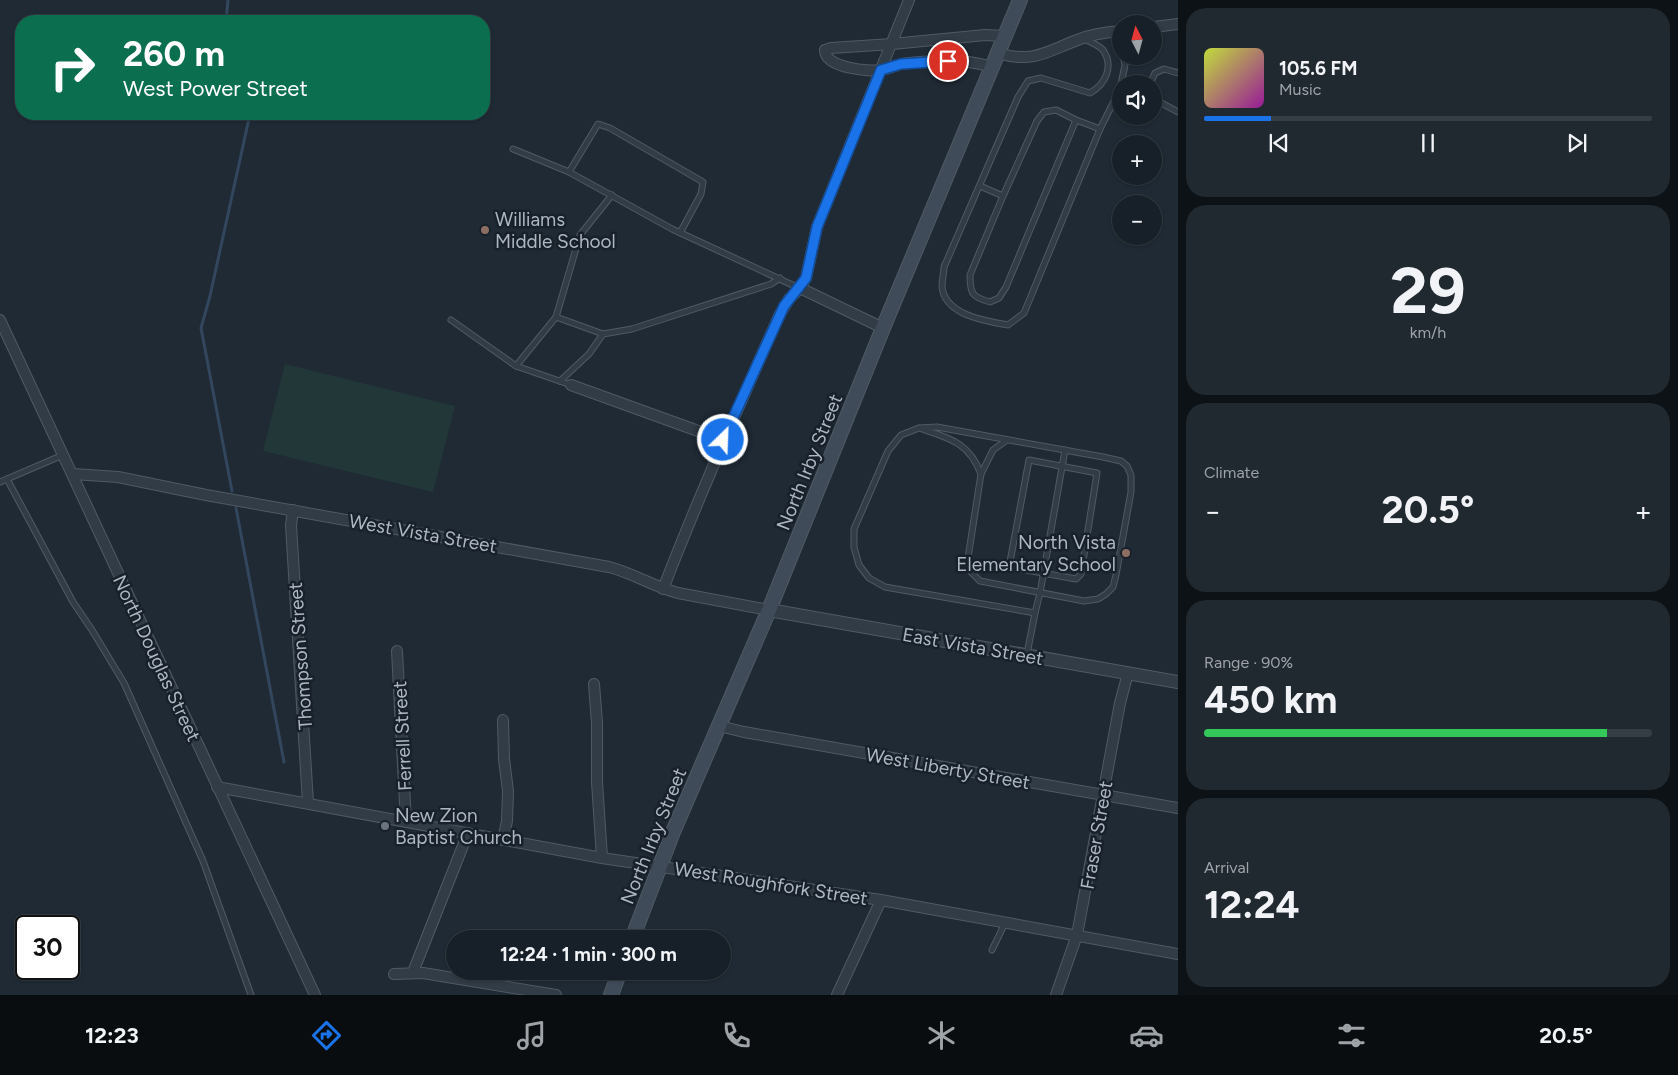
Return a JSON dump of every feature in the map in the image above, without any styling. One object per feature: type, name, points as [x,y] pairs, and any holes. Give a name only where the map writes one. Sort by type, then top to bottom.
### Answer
[{"type":"main road","name":"North Irby Street","points":[[635,930],[660,866],[769,610],[883,328],[1020,0]]},
{"type":"main road","points":[[611,995],[617,980]]},
{"type":"street","points":[[663,589],[723,440],[784,306],[806,278],[817,227],[909,0]]},
{"type":"street","points":[[1162,26],[1178,24]]},
{"type":"street","points":[[998,53],[1015,58],[1035,57],[1082,38],[1112,32]]},
{"type":"street","points":[[992,67],[978,63],[948,61],[901,64],[881,70],[843,66],[834,63],[826,57],[825,50],[985,35],[1005,36]]},
{"type":"street","points":[[800,288],[883,328]]},
{"type":"street","name":"North Douglas Street","points":[[0,320],[315,995]]},
{"type":"street","points":[[571,385],[723,440]]},
{"type":"street","name":"West Vista Street","points":[[73,474],[118,476],[206,495],[609,567],[633,575],[663,589],[769,610]]},
{"type":"street","name":"Thompson Street","points":[[293,510],[291,525],[308,803]]},
{"type":"street","name":"East Vista Street","points":[[769,610],[1178,682]]},
{"type":"street","name":"Ferrell Street","points":[[397,650],[406,822]]},
{"type":"street","name":"Fraser Street","points":[[1056,995],[1077,935],[1120,703],[1128,673]]},
{"type":"street","points":[[594,684],[597,723],[597,782],[602,858]]},
{"type":"street","points":[[503,720],[503,752],[508,791],[507,821],[503,840]]},
{"type":"street","name":"West Liberty Street","points":[[719,726],[744,732],[1178,808]]},
{"type":"street","name":"West Roughfork Street","points":[[217,786],[602,858],[881,900],[1178,954]]},
{"type":"street","points":[[413,972],[468,833]]},
{"type":"street","points":[[837,995],[881,900]]},
{"type":"street","points":[[394,974],[413,972],[556,995]]},
{"type":"lane","points":[[1082,38],[1102,49],[1108,62],[1106,79],[1099,88],[1090,93],[1041,78],[1028,81],[1018,97],[944,267],[942,287],[946,298],[958,312],[986,321],[1008,325],[1024,313],[1100,129],[1120,89],[1125,65]]},
{"type":"lane","points":[[1155,75],[1164,69],[1178,73]]},
{"type":"lane","points":[[1162,103],[1178,112]]},
{"type":"lane","points":[[1076,120],[1006,287],[999,298],[990,302],[977,299],[970,288],[970,275],[1037,121],[1044,112],[1056,110],[1100,129]]},
{"type":"lane","points":[[569,172],[598,124],[610,128],[704,182],[701,194],[680,233]]},
{"type":"lane","points":[[513,149],[569,172],[680,233],[800,288]]},
{"type":"lane","points":[[980,186],[1003,196]]},
{"type":"lane","points":[[516,366],[556,317],[580,235],[612,195]]},
{"type":"lane","points":[[556,317],[603,334],[641,326],[771,284],[780,278]]},
{"type":"lane","points":[[451,320],[516,366],[571,385]]},
{"type":"lane","points":[[560,381],[589,354],[603,334]]},
{"type":"lane","points":[[1007,440],[993,450],[981,474],[968,558],[971,572],[980,581],[1084,602],[1098,599],[1106,594],[1113,586],[1116,575],[1131,492],[1131,475],[1127,466],[1121,461],[1065,450],[937,427],[919,428],[901,436],[888,451],[854,529],[854,547],[859,565],[869,578],[885,587],[1035,613]]},
{"type":"lane","points":[[919,428],[943,436],[969,452],[981,474]]},
{"type":"lane","points":[[1027,655],[1044,574],[1065,450]]},
{"type":"lane","points":[[0,482],[64,455]]},
{"type":"lane","points":[[1029,460],[1063,466],[1097,473],[1081,574],[1076,578],[1009,567],[1029,460]]},
{"type":"lane","points":[[7,479],[73,602],[124,684],[203,861],[251,995]]},
{"type":"lane","points":[[992,950],[1005,922]]},
{"type":"green space","points":[[285,364],[455,406],[433,492],[263,451]]},
{"type":"waterway","points":[[227,15],[228,0]]},
{"type":"waterway","points":[[232,491],[201,328],[210,296],[249,120]]},
{"type":"waterway","points":[[236,508],[284,762]]},
{"type":"place","name":"Williams Middle School","points":[[485,230]]},
{"type":"place","name":"North Vista Elementary School","points":[[1126,553]]},
{"type":"place","name":"New Zion Baptist Church","points":[[385,826]]},
{"type":"route","points":[[723,440],[784,306],[804,283],[817,227],[881,70],[901,64],[948,61]]}]
